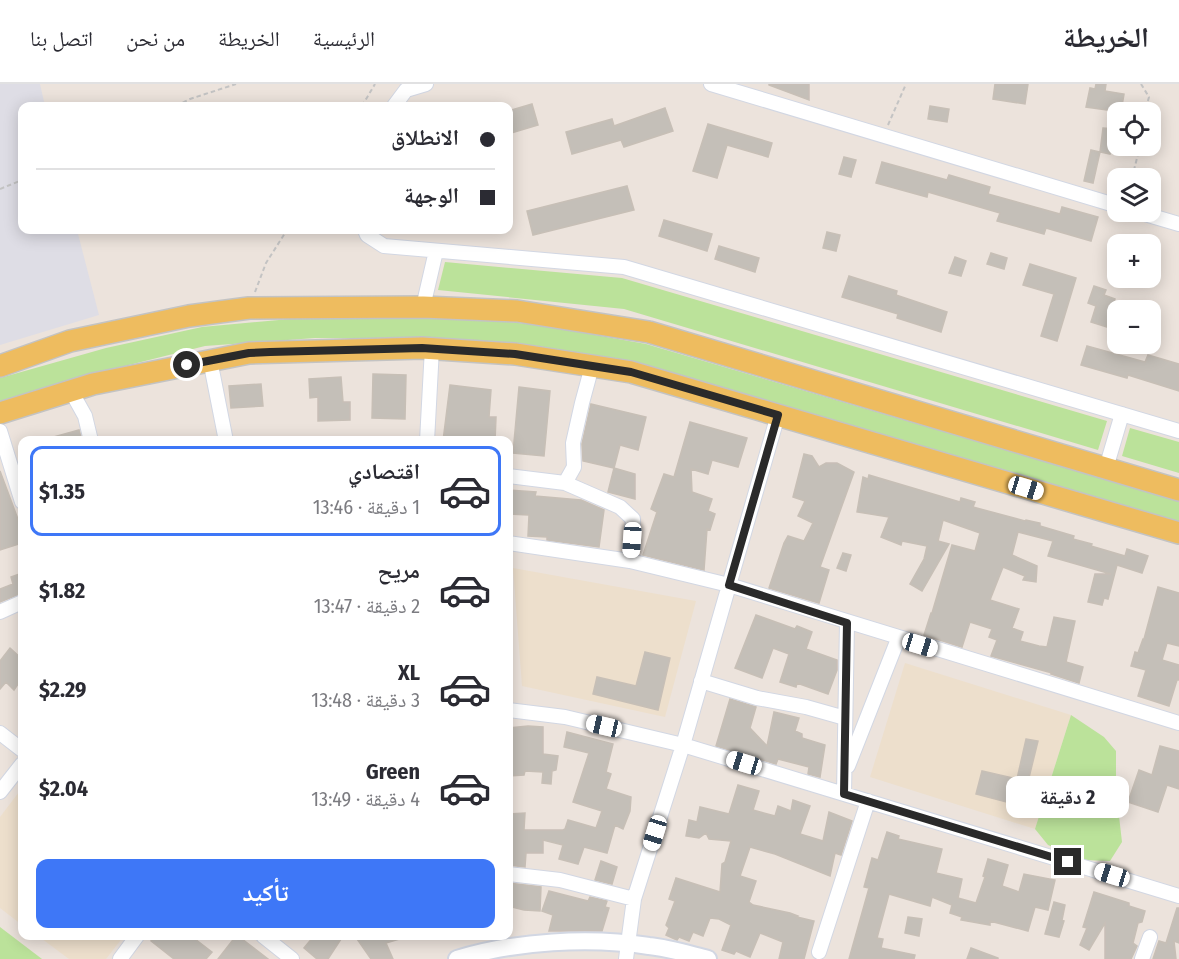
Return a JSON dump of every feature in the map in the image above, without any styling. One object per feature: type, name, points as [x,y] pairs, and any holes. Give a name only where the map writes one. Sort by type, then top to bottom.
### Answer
[{"type":"main road","points":[[0,366],[70,341],[189,316],[249,308],[423,307],[517,311],[650,332],[1179,490]]},
{"type":"main road","points":[[0,413],[93,384],[249,353],[432,348],[515,354],[631,372],[1179,533]]},
{"type":"street","points":[[397,102],[406,90],[426,84]]},
{"type":"street","points":[[711,84],[1107,203]]},
{"type":"street","points":[[1161,219],[1179,224]]},
{"type":"street","points":[[367,234],[384,246],[624,267],[1179,431]]},
{"type":"street","points":[[423,307],[436,251]]},
{"type":"street","points":[[427,436],[432,348]]},
{"type":"street","points":[[210,360],[225,436]]},
{"type":"street","points":[[565,483],[574,467],[573,443],[592,366]]},
{"type":"street","points":[[71,391],[85,416],[90,436]]},
{"type":"street","points":[[1106,468],[1122,414]]},
{"type":"street","points":[[627,951],[634,899],[682,745],[778,415]]},
{"type":"street","points":[[0,431],[18,489]]},
{"type":"street","points":[[513,477],[565,483],[620,507],[633,519],[630,561]]},
{"type":"street","points":[[513,544],[630,561],[729,585],[898,639],[1179,723]]},
{"type":"street","points":[[0,612],[18,604]]},
{"type":"street","points":[[844,794],[847,623]]},
{"type":"street","points":[[844,776],[898,639]]},
{"type":"street","points":[[701,681],[757,698],[806,707],[845,718]]},
{"type":"street","points":[[513,711],[565,717],[682,745],[1179,896]]},
{"type":"street","points":[[0,733],[18,747]]},
{"type":"street","points":[[0,792],[18,769]]},
{"type":"street","points":[[819,952],[868,801]]},
{"type":"street","points":[[513,875],[560,880],[634,899]]},
{"type":"street","points":[[1142,959],[1150,937]]},
{"type":"street","points":[[120,959],[134,940]]},
{"type":"street","points":[[268,940],[292,959]]},
{"type":"street","points":[[457,959],[507,948],[549,944],[627,951],[673,950],[708,959]]},
{"type":"path","points":[[184,102],[237,84]]},
{"type":"path","points":[[364,102],[375,84]]},
{"type":"path","points":[[884,136],[906,84]]},
{"type":"path","points":[[1141,84],[1149,97],[1148,102]]},
{"type":"path","points":[[0,189],[18,182]]},
{"type":"path","points":[[249,308],[266,263],[284,234]]},
{"type":"shaded area","points":[[0,84],[40,84],[44,102],[18,102],[18,234],[78,234],[99,315],[0,345]]},
{"type":"shaded area","points":[[513,568],[696,601],[665,717],[522,686]]},
{"type":"shaded area","points":[[905,663],[1071,715],[1035,829],[870,777]]},
{"type":"shaded area","points":[[18,793],[18,922],[0,908],[0,817]]},
{"type":"shaded area","points":[[43,940],[121,940],[106,959],[69,959]]},
{"type":"green space","points":[[445,262],[622,278],[1107,421],[1098,450],[624,309],[438,290]]},
{"type":"green space","points":[[312,317],[466,318],[539,325],[646,344],[1179,501],[1179,524],[641,364],[538,346],[463,339],[315,338],[205,346],[0,401],[0,378],[106,348],[202,327]]},
{"type":"green space","points":[[1130,428],[1179,442],[1179,473],[1122,456]]},
{"type":"green space","points":[[1071,715],[1104,737],[1116,751],[1116,790],[1122,842],[1110,861],[1083,860],[1048,845],[1035,829]]},
{"type":"green space","points":[[0,927],[42,959],[0,959]]},
{"type":"building","points":[[809,84],[809,100],[769,85]]},
{"type":"building","points":[[995,84],[1028,84],[1025,104],[993,99]]},
{"type":"building","points":[[1096,84],[1106,84],[1105,91],[1124,94],[1123,102],[1107,102],[1107,110],[1086,107],[1090,88],[1095,89]]},
{"type":"building","points":[[532,104],[538,125],[513,132],[513,110]]},
{"type":"building","points":[[930,106],[949,109],[947,122],[928,119]]},
{"type":"building","points":[[665,108],[673,131],[624,147],[621,140],[572,154],[566,132],[612,119],[614,126]]},
{"type":"building","points":[[708,124],[772,143],[768,157],[727,145],[717,178],[693,171]]},
{"type":"building","points":[[1103,128],[1107,128],[1107,153],[1100,152]]},
{"type":"building","points":[[1091,150],[1100,152],[1093,183],[1084,181]]},
{"type":"building","points":[[844,157],[856,160],[851,177],[839,174]]},
{"type":"building","points":[[882,162],[947,180],[949,175],[990,187],[988,194],[1060,214],[1062,207],[1098,217],[1091,241],[1046,228],[1044,234],[997,221],[1000,213],[928,192],[927,197],[876,183]]},
{"type":"building","points":[[627,186],[634,210],[533,235],[527,211]]},
{"type":"building","points":[[664,220],[712,234],[707,251],[659,236]]},
{"type":"building","points":[[827,232],[840,235],[836,251],[823,248]]},
{"type":"building","points":[[719,246],[759,258],[755,272],[715,259]]},
{"type":"building","points":[[991,253],[1007,258],[1004,269],[987,264]]},
{"type":"building","points":[[955,257],[966,261],[961,276],[949,273]]},
{"type":"building","points":[[1030,264],[1076,278],[1057,341],[1041,336],[1054,294],[1023,285]]},
{"type":"building","points":[[849,276],[897,291],[896,295],[947,312],[941,332],[897,318],[898,314],[842,297]]},
{"type":"building","points":[[1094,286],[1106,290],[1104,295],[1115,299],[1107,300],[1107,327],[1091,322],[1096,306],[1088,303]]},
{"type":"building","points":[[1087,346],[1107,352],[1107,354],[1116,354],[1145,362],[1148,355],[1179,364],[1179,391],[1128,375],[1127,378],[1081,365]]},
{"type":"building","points":[[373,374],[406,375],[405,419],[372,418]]},
{"type":"building","points":[[341,377],[343,402],[350,402],[350,420],[318,421],[318,397],[310,398],[309,379]]},
{"type":"building","points":[[261,384],[263,406],[231,408],[229,386]]},
{"type":"building","points":[[450,385],[491,390],[489,417],[496,417],[495,436],[444,436]]},
{"type":"building","points":[[519,387],[550,391],[544,456],[513,453]]},
{"type":"building","points":[[591,404],[646,417],[638,450],[620,445],[614,468],[583,461],[582,444]]},
{"type":"building","points":[[690,422],[747,438],[738,467],[712,460],[708,474],[691,469],[692,492],[712,499],[708,511],[715,514],[710,530],[707,529],[704,570],[643,555],[657,512],[651,509],[664,474],[674,477]]},
{"type":"building","points":[[79,430],[81,436],[57,436]]},
{"type":"building","points":[[804,454],[812,456],[819,467],[826,463],[837,463],[854,472],[820,567],[829,570],[819,603],[769,588],[788,536],[804,541],[813,523],[798,516],[805,501],[793,497]]},
{"type":"building","points":[[614,468],[635,474],[635,499],[608,492]]},
{"type":"building","points":[[0,471],[18,519],[18,544],[0,550]]},
{"type":"building","points":[[869,475],[960,502],[961,498],[975,502],[973,507],[1040,523],[1040,526],[1074,536],[1073,539],[1092,544],[1091,546],[1125,556],[1127,549],[1148,556],[1142,573],[1117,565],[1108,599],[1104,598],[1102,605],[1088,602],[1095,574],[1111,574],[1048,556],[1053,541],[1018,532],[1012,555],[1037,566],[1036,582],[1023,580],[1025,576],[1003,567],[990,600],[1019,609],[1012,628],[1023,632],[1020,641],[1039,646],[1047,647],[1054,617],[1075,621],[1066,662],[1083,667],[1079,683],[991,656],[997,640],[989,637],[992,629],[970,622],[962,647],[924,635],[952,545],[975,551],[980,533],[943,520],[938,541],[949,544],[922,591],[910,584],[924,559],[927,546],[902,541],[901,545],[881,537],[889,517],[857,512],[863,477],[868,479]]},
{"type":"building","points":[[513,490],[536,492],[535,496],[581,500],[604,510],[599,547],[547,540],[547,537],[528,536],[529,515],[513,514]]},
{"type":"building","points":[[843,553],[851,555],[846,571],[837,568]]},
{"type":"building","points":[[18,574],[18,595],[0,602],[0,589],[13,584],[11,577]]},
{"type":"building","points":[[1158,587],[1179,593],[1179,646],[1167,643],[1162,660],[1179,665],[1179,680],[1177,680],[1169,706],[1138,696],[1146,670],[1131,666],[1135,652],[1138,653],[1144,639]]},
{"type":"building","points":[[756,615],[795,629],[797,626],[812,632],[806,649],[837,660],[837,670],[828,694],[797,683],[796,687],[780,682],[789,654],[773,648],[762,678],[735,668]]},
{"type":"building","points":[[10,648],[18,655],[18,684],[14,690],[6,682],[0,689],[0,661]]},
{"type":"building","points":[[645,652],[670,658],[658,710],[593,694],[597,677],[636,686]]},
{"type":"building","points":[[730,699],[756,707],[750,728],[767,746],[774,712],[799,718],[795,731],[802,734],[802,738],[825,745],[820,777],[808,774],[809,767],[778,759],[776,764],[716,746]]},
{"type":"building","points":[[543,727],[543,754],[558,756],[556,770],[552,771],[551,784],[542,783],[543,772],[525,771],[524,775],[513,776],[513,728]]},
{"type":"building","points":[[567,732],[613,744],[606,772],[611,774],[606,789],[631,797],[630,811],[623,829],[615,825],[607,853],[584,847],[578,864],[559,859],[563,845],[543,840],[543,853],[526,853],[525,867],[513,866],[513,814],[525,813],[524,830],[563,830],[568,820],[596,828],[602,811],[573,802],[589,753],[564,747]]},
{"type":"building","points":[[1026,739],[1038,741],[1022,806],[976,794],[982,771],[1017,779]]},
{"type":"building","points":[[1160,746],[1179,751],[1179,789],[1167,785],[1158,812],[1128,802],[1139,770],[1152,775]]},
{"type":"building","points":[[738,785],[759,791],[753,810],[775,816],[778,806],[791,811],[793,800],[810,806],[800,834],[823,841],[829,812],[852,821],[841,855],[835,853],[830,876],[775,854],[750,847],[740,876],[756,881],[749,902],[814,921],[804,959],[779,959],[783,942],[760,933],[750,957],[736,951],[734,954],[722,950],[731,925],[719,919],[710,918],[703,936],[693,932],[689,941],[679,937],[677,940],[666,935],[669,928],[666,925],[675,901],[669,899],[676,878],[720,892],[722,864],[725,862],[731,841],[709,839],[706,833],[699,838],[686,836],[689,820],[697,822],[700,807],[729,814]]},
{"type":"building","points":[[887,832],[899,836],[898,839],[942,849],[936,873],[962,879],[958,898],[976,903],[985,877],[983,876],[988,859],[1008,865],[1002,886],[1019,892],[1024,874],[1055,880],[1048,910],[1035,907],[1028,931],[990,921],[990,925],[961,920],[962,917],[950,913],[952,905],[932,897],[930,906],[889,894],[877,938],[883,939],[881,948],[915,955],[914,959],[849,959],[869,888],[864,887],[872,858],[878,860]]},
{"type":"building","points":[[601,861],[617,867],[612,884],[595,880]]},
{"type":"building","points":[[513,884],[541,887],[540,911],[513,907]]},
{"type":"building","points":[[549,891],[588,901],[590,897],[607,901],[605,907],[609,908],[602,931],[549,931],[553,915],[542,911]]},
{"type":"building","points":[[1094,892],[1129,903],[1129,906],[1145,911],[1142,922],[1138,923],[1133,943],[1137,946],[1131,959],[1105,959],[1105,923],[1089,950],[1080,945],[1087,928],[1083,927]]},
{"type":"building","points":[[1054,902],[1065,905],[1062,920],[1064,921],[1059,937],[1045,934]]},
{"type":"building","points":[[1177,908],[1179,908],[1179,943],[1174,941],[1176,959],[1153,959],[1159,941],[1166,943]]},
{"type":"building","points":[[908,917],[922,919],[919,936],[905,933]]},
{"type":"building","points":[[196,940],[212,952],[206,959],[174,959],[151,941]]},
{"type":"building","points":[[233,940],[243,940],[268,959],[218,959]]},
{"type":"building","points":[[311,940],[340,940],[328,959],[317,959],[304,948]]},
{"type":"building","points":[[358,940],[396,940],[386,943],[393,959],[371,959]]},
{"type":"building","points":[[971,948],[998,958],[998,959],[967,959]]},
{"type":"route","points":[[187,365],[249,353],[270,352],[422,348],[515,354],[631,372],[778,415],[729,585],[847,623],[844,794],[1068,862]]}]
